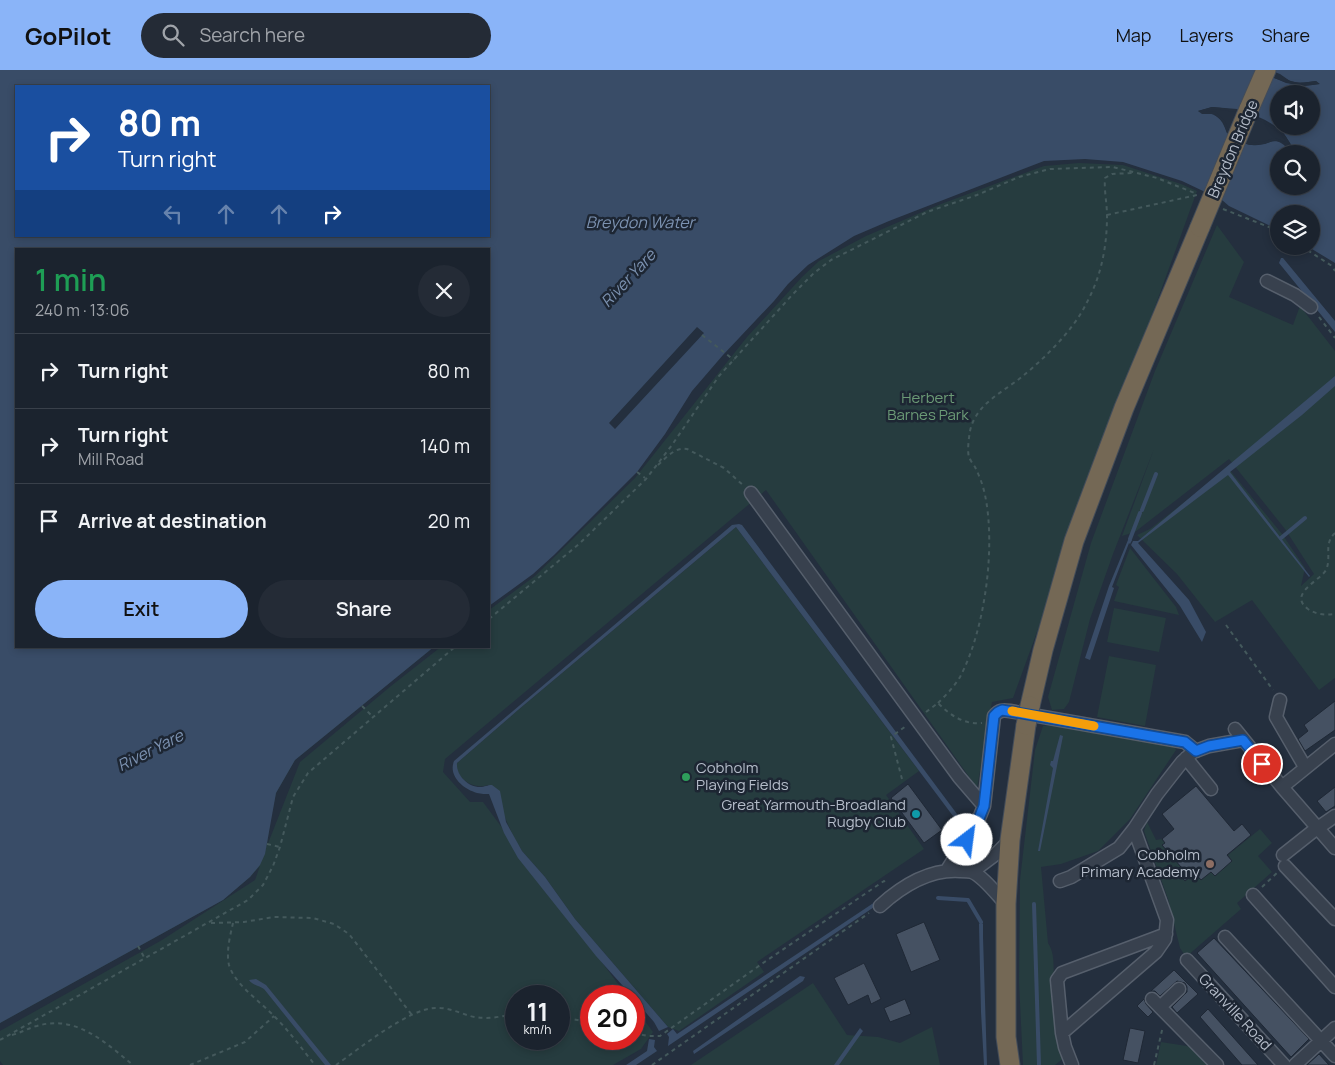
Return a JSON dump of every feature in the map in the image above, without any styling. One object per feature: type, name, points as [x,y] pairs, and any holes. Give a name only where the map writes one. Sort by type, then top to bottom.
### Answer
[{"type":"highway","name":"Breydon Bridge","points":[[1010,1065],[1006,1037],[1006,904],[1010,840],[1026,725],[1043,650],[1074,541],[1124,408],[1266,70]]},
{"type":"street","points":[[1267,281],[1295,295],[1311,307]]},
{"type":"street","points":[[751,492],[918,718],[959,777],[984,806]]},
{"type":"street","points":[[1280,700],[1276,717],[1305,767]]},
{"type":"street","points":[[947,870],[978,821],[984,806],[994,716],[1002,710],[1185,742],[1211,789]]},
{"type":"street","points":[[1235,729],[1282,788],[1335,848]]},
{"type":"street","points":[[1060,881],[1071,877],[1119,848],[1157,794],[1191,754],[1209,746],[1243,740]]},
{"type":"street","points":[[1282,788],[1335,744]]},
{"type":"street","points":[[1335,816],[1317,828],[1284,860],[1335,920]]},
{"type":"street","points":[[1062,1033],[1156,952],[1163,943],[1167,920],[1134,829]]},
{"type":"street","points":[[972,872],[996,854],[1010,840]]},
{"type":"street","points":[[880,906],[895,892],[924,877],[947,870],[972,872],[990,886],[1006,904]]},
{"type":"street","points":[[1253,895],[1335,987]]},
{"type":"street","points":[[1072,1065],[1062,1033],[1058,976],[1166,934]]},
{"type":"street","points":[[1225,937],[1335,1056]]},
{"type":"street","name":"Granville Road","points":[[1187,960],[1284,1065]]},
{"type":"street","points":[[1178,990],[1159,1006],[1217,1065]]},
{"type":"street","points":[[1295,1065],[1335,1028]]},
{"type":"path","points":[[490,618],[579,544],[646,479],[720,376],[814,272],[831,260],[927,212],[1019,178],[1050,169],[1113,167],[1157,178],[1198,195],[1107,215]]},
{"type":"path","points":[[902,780],[891,737],[938,703],[952,689],[968,658],[980,620],[987,580],[989,548],[988,512],[981,482],[968,457],[970,431],[977,413],[985,403],[1026,374],[1068,331],[1086,306],[1096,284],[1104,253],[1107,215],[1104,189],[1105,178],[1112,174],[1135,173]]},
{"type":"path","points":[[1218,206],[1270,227]]},
{"type":"path","points":[[1315,255],[1332,266],[1335,272]]},
{"type":"path","points":[[1311,307],[1335,338]]},
{"type":"path","points":[[702,335],[734,360]]},
{"type":"path","points":[[654,468],[675,450],[687,449],[724,468],[751,492]]},
{"type":"path","points":[[637,472],[646,479]]},
{"type":"path","points":[[1335,533],[1328,542],[1328,563],[1326,569],[1319,578],[1309,585],[1302,598],[1306,608],[1311,611],[1318,614],[1335,614]]},
{"type":"path","points":[[1226,625],[1280,700]]},
{"type":"path","points":[[0,1040],[248,900],[263,885],[273,866],[293,797],[308,773],[454,648]]},
{"type":"path","points":[[938,703],[955,718],[976,724],[993,722]]},
{"type":"path","points":[[362,706],[373,717]]},
{"type":"path","points":[[267,844],[280,847]]},
{"type":"path","points":[[645,1035],[660,1036],[884,881],[895,892]]},
{"type":"path","points":[[652,1065],[880,906]]},
{"type":"path","points":[[208,923],[234,923],[274,918],[313,918],[334,924],[350,934],[412,1014]]},
{"type":"path","points":[[234,923],[230,937],[230,965],[234,974],[250,995],[274,1016],[315,1065]]},
{"type":"path","points":[[138,946],[145,959]]},
{"type":"path","points":[[1154,1065],[1159,1006]]},
{"type":"path","points":[[336,1065],[377,1036],[412,1014],[422,1010],[437,1008],[488,1018],[505,1015]]},
{"type":"path","points":[[190,1065],[245,1042],[274,1016]]},
{"type":"path","points":[[7,1036],[38,1025],[65,1023],[80,1027],[91,1033],[111,1046],[133,1065]]},
{"type":"green space","name":"Herbert Barnes Park","points":[[1079,163],[1123,165],[1197,191],[1013,698],[992,702],[977,788],[766,490],[445,759],[443,772],[470,802],[483,802],[619,985],[580,985],[580,1050],[639,1050],[613,1065],[3,1065],[0,1061],[0,1031],[162,940],[255,880],[260,866],[223,900],[0,1023],[0,984],[280,762],[433,648],[295,760],[276,793],[267,846],[300,762],[439,648],[490,648],[490,609],[535,576],[635,478],[747,337],[802,277],[819,261],[866,236],[941,204],[1044,166]]},
{"type":"green space","points":[[1217,225],[1244,262],[1229,297],[1293,325],[1300,306],[1335,351],[1335,678],[1319,690],[1252,600],[1215,622],[1177,574],[1137,535],[1150,529],[1228,468],[1282,534],[1305,568],[1301,586],[1314,574],[1285,529],[1229,459],[1135,532],[1122,536],[1154,449],[1090,619],[1069,702],[1064,709],[1052,710],[1048,697],[1091,543],[1155,371]]},
{"type":"green space","name":"Cobholm Playing Fields","points":[[736,527],[919,771],[886,795],[924,849],[757,962],[764,972],[679,1031],[668,1027],[645,1000],[645,985],[632,985],[575,919],[545,877],[522,851],[488,785],[477,786],[466,782],[459,774],[457,763]]},
{"type":"green space","points":[[1130,548],[1176,607],[1179,615],[1114,601],[1119,587],[1116,585]]},
{"type":"green space","points":[[1114,608],[1166,618],[1159,652],[1107,642]]},
{"type":"green space","points":[[1109,656],[1156,665],[1145,726],[1097,717]]},
{"type":"green space","points":[[1055,724],[1174,744],[1176,750],[1130,819],[1098,851],[1061,864],[1041,867],[1048,943],[1053,955],[1064,1058],[1055,1065],[1023,1065],[1019,982],[1020,880],[1035,750],[1043,726]]},
{"type":"green space","points":[[1147,822],[1156,840],[1162,839],[1165,843],[1162,845],[1181,867],[1177,871],[1185,881],[1195,873],[1201,880],[1211,872],[1215,875],[1232,861],[1228,855],[1260,829],[1272,843],[1258,856],[1272,872],[1237,903],[1241,909],[1186,957],[1180,948],[1168,899],[1144,831]]},
{"type":"green space","points":[[813,983],[847,1035],[878,1037],[900,1043],[932,1027],[940,1065],[691,1065]]},
{"type":"green space","name":"Herbert Barnes Park","points":[[645,1021],[653,1032],[645,1043]]},
{"type":"green space","points":[[1161,1042],[1193,1047],[1210,1065],[1156,1065]]},
{"type":"water","name":"Breydon Water","points":[[0,70],[1257,70],[1279,80],[1303,85],[1270,85],[1270,123],[1258,117],[1231,109],[1212,107],[1198,111],[1209,113],[1220,119],[1227,133],[1246,144],[1258,145],[1276,141],[1284,145],[1270,145],[1270,195],[1320,195],[1320,145],[1291,145],[1284,135],[1320,135],[1320,85],[1311,85],[1319,84],[1316,81],[1294,82],[1269,70],[1335,70],[1335,263],[1320,254],[1320,205],[1270,205],[1270,226],[1182,181],[1123,162],[1085,159],[1044,161],[889,221],[854,236],[808,265],[788,284],[692,391],[665,434],[637,472],[554,555],[533,574],[490,605],[490,248],[15,248],[15,648],[433,648],[295,760],[276,793],[265,854],[260,865],[250,877],[223,900],[0,1023]]},
{"type":"water","points":[[1281,258],[1283,258],[1335,321],[1335,332],[1279,263]]},
{"type":"water","points":[[1335,376],[1335,386],[1302,415],[1230,472],[1309,577],[1228,475],[1138,543],[1189,600],[1206,632],[1202,642],[1180,606],[1131,545],[1133,541],[1138,541]]},
{"type":"water","points":[[732,525],[742,525],[957,814],[963,820],[972,824],[970,828],[959,823],[953,816],[736,527],[457,763],[458,772],[467,783],[480,787],[492,785],[500,791],[506,822],[522,851],[545,877],[575,919],[632,985],[622,985],[596,956],[518,858],[504,833],[489,794],[472,791],[458,781],[453,772],[454,761]]},
{"type":"water","points":[[1130,539],[1132,540],[1129,543],[1112,587],[1114,588],[1090,660],[1085,658],[1109,586]]},
{"type":"water","points":[[1060,735],[1063,736],[1040,851],[1038,851],[1053,768],[1050,765],[1051,761],[1053,761]]},
{"type":"water","points":[[878,900],[880,903],[668,1046],[669,1037],[667,1034],[673,1029],[677,1034]]},
{"type":"water","points":[[981,922],[983,924],[987,1065],[984,1065],[981,1012],[979,924]]},
{"type":"water","points":[[800,976],[805,977],[803,981],[694,1054],[693,1051]]},
{"type":"water","points":[[256,979],[266,985],[331,1065],[325,1065],[264,989],[249,980]]},
{"type":"water","points":[[645,1000],[668,1027],[659,1031],[645,1012]]},
{"type":"water","points":[[860,1028],[863,1031],[839,1065],[834,1065]]},
{"type":"water","points":[[649,1039],[655,1040],[654,1047],[657,1051],[636,1065],[626,1065],[647,1051]]},
{"type":"pier","points":[[1269,70],[1280,74],[1290,81],[1300,83],[1316,81],[1320,84],[1298,85],[1286,83],[1261,72]]},
{"type":"pier","points":[[1212,107],[1237,109],[1263,120],[1270,124],[1270,127],[1237,112],[1212,109],[1206,111],[1216,112],[1225,121],[1229,132],[1239,139],[1250,143],[1275,138],[1286,142],[1282,135],[1285,135],[1291,145],[1285,145],[1283,142],[1275,140],[1265,144],[1250,145],[1238,141],[1227,133],[1223,122],[1214,114],[1202,114],[1198,111]]},
{"type":"pier","points":[[697,327],[704,333],[615,429],[609,423]]},
{"type":"building","points":[[1335,701],[1335,730],[1305,751],[1298,739],[1308,731],[1304,725]]},
{"type":"building","name":"Great Yarmouth-Broadland Rugby Club","points":[[908,784],[942,830],[924,843],[891,798]]},
{"type":"building","points":[[1196,786],[1234,831],[1242,824],[1251,835],[1227,855],[1232,861],[1215,876],[1211,872],[1201,880],[1195,873],[1185,881],[1176,871],[1181,867],[1162,845],[1165,843],[1162,839],[1174,829],[1162,814]]},
{"type":"building","points":[[1335,787],[1335,806],[1326,812],[1317,801]]},
{"type":"building","points":[[924,922],[940,960],[911,972],[896,934]]},
{"type":"building","points":[[1214,938],[1309,1039],[1291,1057],[1197,953]]},
{"type":"building","points":[[864,963],[881,999],[871,1004],[868,995],[848,1005],[834,978]]},
{"type":"building","points":[[1174,970],[1198,994],[1177,1013],[1172,1007],[1187,992],[1185,983],[1177,981],[1160,996],[1155,991],[1151,991]]},
{"type":"building","points":[[905,999],[911,1014],[890,1022],[884,1008]]},
{"type":"building","points":[[1144,999],[1153,1012],[1148,1017],[1137,1006]]},
{"type":"building","points":[[1208,1009],[1258,1065],[1242,1065],[1200,1017]]},
{"type":"building","points":[[1130,1028],[1145,1031],[1138,1063],[1123,1060]]},
{"type":"building","points":[[1319,1054],[1329,1065],[1307,1065]]},
{"type":"waterway","points":[[1142,510],[1156,474]]},
{"type":"waterway","points":[[1130,539],[1140,513]]},
{"type":"waterway","points":[[1281,538],[1305,518]]},
{"type":"waterway","points":[[938,898],[968,900],[981,922]]},
{"type":"waterway","points":[[1034,904],[1039,1065]]},
{"type":"slow traffic","points":[[1012,711],[1094,726]]},
{"type":"place","name":"Cobholm Playing Fields","points":[[686,777]]},
{"type":"place","name":"Great Yarmouth-Broadland Rugby Club","points":[[916,814]]},
{"type":"place","name":"Cobholm Primary Academy","points":[[1210,864]]},
{"type":"route","points":[[967,840],[984,806],[994,716],[1002,710],[1185,742],[1196,751],[1209,746],[1243,740],[1262,764]]},
{"type":"water label","name":"River Yare","points":[[628,278]]},
{"type":"water label","name":"River Yare","points":[[150,750]]}]
